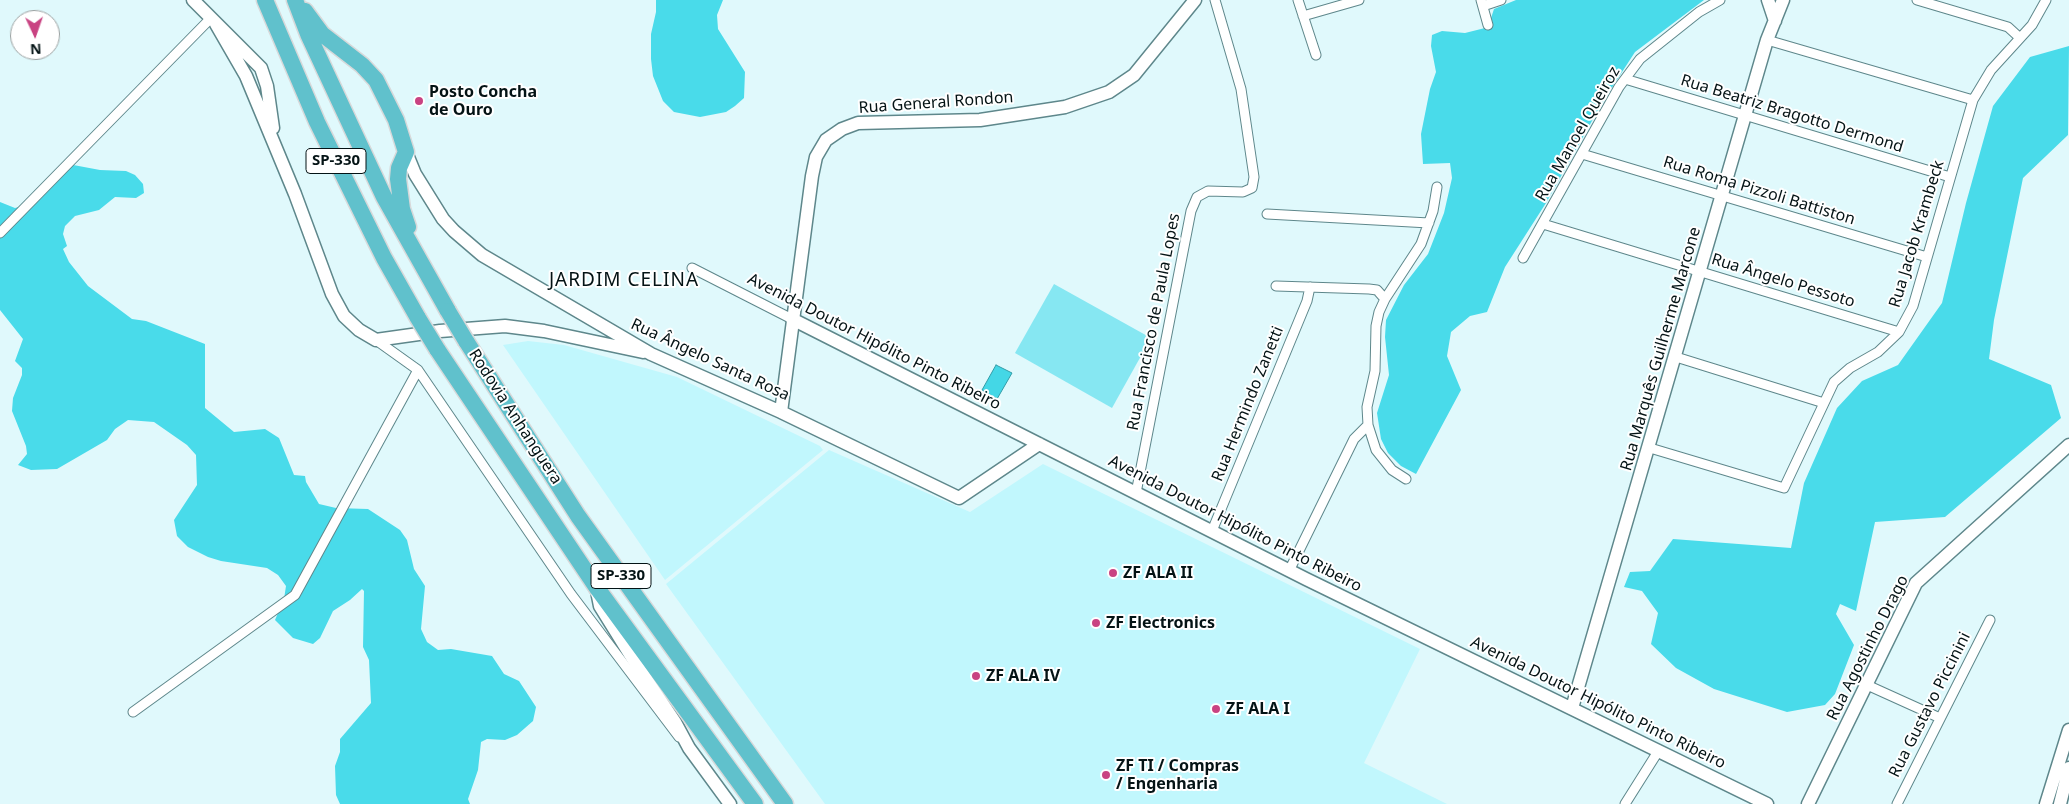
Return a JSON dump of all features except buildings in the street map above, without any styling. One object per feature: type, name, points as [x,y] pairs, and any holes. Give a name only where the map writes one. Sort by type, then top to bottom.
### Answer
[{"type":"highway","name":"Rodovia Anhanguera","points":[[265,0],[321,131],[384,258],[418,318],[597,588],[755,804]]},
{"type":"highway","name":"Rodovia Anhanguera","points":[[295,0],[308,34],[368,164],[420,264],[466,341],[578,516],[785,804]]},
{"type":"highway","points":[[300,0],[310,20],[322,34],[362,65],[376,80],[396,120],[406,152],[399,168],[402,209],[420,264]]},
{"type":"street","points":[[193,0],[250,54],[263,72],[277,150]]},
{"type":"street","name":"Rua General Rondon","points":[[781,412],[812,176],[816,157],[826,140],[842,129],[858,123],[980,120],[1065,107],[1109,92],[1134,75],[1195,0]]},
{"type":"street","name":"Rua Francisco de Paula Lopes","points":[[1136,493],[1191,211],[1197,197],[1208,190],[1243,192],[1252,188],[1254,177],[1241,89],[1214,0]]},
{"type":"street","points":[[1298,0],[1316,55]]},
{"type":"street","points":[[1303,16],[1359,0]]},
{"type":"street","points":[[1488,25],[1482,3],[1501,0]]},
{"type":"street","name":"Rua Manoel Queiroz","points":[[1523,258],[1625,79],[1640,59],[1699,12],[1720,0]]},
{"type":"street","points":[[1768,0],[1775,21]]},
{"type":"street","name":"Rua Marquês Guilherme Marcone","points":[[1572,708],[1650,448],[1767,40],[1783,0]]},
{"type":"street","points":[[1917,0],[2008,27],[2020,38]]},
{"type":"street","name":"Rua Jacob Krambeck","points":[[1650,448],[1784,488],[1834,382],[1850,368],[1878,352],[1900,332],[1913,306],[1973,100],[1991,70],[2032,25],[2046,0]]},
{"type":"street","points":[[213,21],[247,78],[277,150],[332,294],[344,316],[360,330],[418,370],[571,594],[651,698],[666,723],[689,748],[730,804]]},
{"type":"street","points":[[0,233],[213,21]]},
{"type":"street","points":[[1767,40],[1973,100]]},
{"type":"street","points":[[247,78],[258,81],[263,72]]},
{"type":"street","name":"Rua Beatriz Bragotto Dermond","points":[[1625,79],[1950,177]]},
{"type":"street","name":"Rua Ângelo Santa Rosa","points":[[406,152],[415,174],[443,219],[482,255],[650,354],[781,412],[959,498],[1039,444]]},
{"type":"street","name":"Rua Roma Pizzoli Battiston","points":[[1582,154],[1927,256]]},
{"type":"street","points":[[1406,479],[1392,470],[1381,457],[1373,442],[1368,425],[1367,407],[1376,361],[1376,326],[1384,298],[1416,253],[1429,223],[1437,187]]},
{"type":"street","points":[[1267,214],[1429,223]]},
{"type":"street","name":"Rua Ângelo Pessoto","points":[[1543,224],[1900,332]]},
{"type":"street","name":"Avenida Doutor Hipólito Pinto Ribeiro","points":[[692,268],[1289,571],[1767,804]]},
{"type":"street","points":[[1276,286],[1369,288],[1377,290],[1384,298]]},
{"type":"street","name":"Rua Hermindo Zanetti","points":[[1212,532],[1307,301],[1310,287]]},
{"type":"street","points":[[376,340],[440,331],[505,326],[544,331],[650,354]]},
{"type":"street","points":[[1676,357],[1824,403]]},
{"type":"street","points":[[133,712],[295,595],[418,370]]},
{"type":"street","points":[[1289,571],[1354,439],[1368,425]]},
{"type":"street","name":"Rua Agostinho Drago","points":[[1808,804],[1916,583],[2069,445]]},
{"type":"street","points":[[597,588],[600,606],[675,722],[689,748]]},
{"type":"street","name":"Rua Gustavo Piccinini","points":[[1897,804],[1990,620]]},
{"type":"street","points":[[1867,685],[1940,718]]},
{"type":"street","points":[[2046,804],[2069,730]]},
{"type":"street","points":[[1625,804],[1658,750]]},
{"type":"street","points":[[2060,804],[2069,768]]},
{"type":"shaded area","points":[[656,0],[723,0],[717,15],[718,29],[745,72],[744,98],[735,106],[726,112],[700,117],[674,112],[663,101],[653,76],[651,59],[651,34],[656,12]]},
{"type":"shaded area","points":[[1516,0],[1704,0],[1635,52],[1602,103],[1546,203],[1505,267],[1487,312],[1470,316],[1451,332],[1447,356],[1461,390],[1416,474],[1401,466],[1388,453],[1381,439],[1377,413],[1389,375],[1385,337],[1386,320],[1404,285],[1428,254],[1444,213],[1452,178],[1450,163],[1423,164],[1421,134],[1430,89],[1436,72],[1431,46],[1432,35],[1442,31],[1465,33],[1493,26],[1491,18],[1494,9]]},
{"type":"shaded area","points":[[2069,46],[2068,135],[2023,178],[1994,320],[1989,359],[2051,385],[2061,418],[1945,517],[1875,522],[1856,611],[1840,604],[1836,614],[1854,645],[1835,694],[1825,705],[1787,712],[1714,689],[1676,668],[1651,644],[1658,613],[1642,591],[1624,587],[1630,572],[1650,571],[1673,539],[1791,548],[1804,483],[1837,408],[1862,381],[1898,365],[1942,303],[1966,203],[1993,106],[2030,57]]},
{"type":"shaded area","points":[[68,164],[100,170],[126,171],[135,175],[143,184],[144,193],[136,198],[115,197],[99,210],[75,216],[65,226],[63,234],[67,246],[63,249],[69,262],[88,286],[132,319],[146,321],[205,344],[205,408],[234,432],[265,429],[279,438],[294,475],[305,476],[306,482],[319,504],[336,508],[368,509],[400,530],[407,540],[414,569],[425,586],[421,629],[427,642],[438,650],[451,649],[492,656],[504,674],[519,681],[536,707],[533,721],[517,735],[505,740],[487,739],[481,742],[478,770],[468,799],[470,804],[340,804],[336,795],[335,766],[340,752],[340,739],[371,703],[369,660],[363,647],[364,591],[362,589],[350,600],[333,611],[320,638],[313,644],[293,638],[275,620],[284,599],[286,586],[278,575],[267,568],[221,561],[208,557],[188,547],[177,536],[174,520],[197,485],[196,455],[187,445],[154,422],[128,420],[115,429],[107,440],[57,469],[31,470],[18,465],[27,454],[26,446],[12,411],[13,398],[22,375],[22,368],[15,361],[23,339],[0,310],[0,202],[15,208],[26,205]]},
{"type":"shaded area","points":[[1054,284],[1151,338],[1112,408],[1015,353]]},
{"type":"shaded area","points":[[528,341],[564,345],[677,377],[820,446],[823,450],[665,580],[503,345]]},
{"type":"shaded area","points":[[996,365],[1012,373],[997,399],[982,390]]},
{"type":"shaded area","points":[[829,450],[970,512],[1043,464],[1420,649],[1364,763],[1447,804],[825,804],[666,584]]},
{"type":"place","name":"Posto Concha de Ouro","points":[[419,101]]},
{"type":"place","name":"ZF ALA II","points":[[1113,573]]},
{"type":"place","name":"ZF Electronics","points":[[1096,623]]},
{"type":"place","name":"ZF ALA IV","points":[[976,676]]},
{"type":"place","name":"ZF ALA I","points":[[1216,709]]},
{"type":"place","name":"ZF TI / Compras / Engenharia","points":[[1106,775]]},
{"type":"district","name":"JARDIM CELINA","points":[[624,281]]}]
